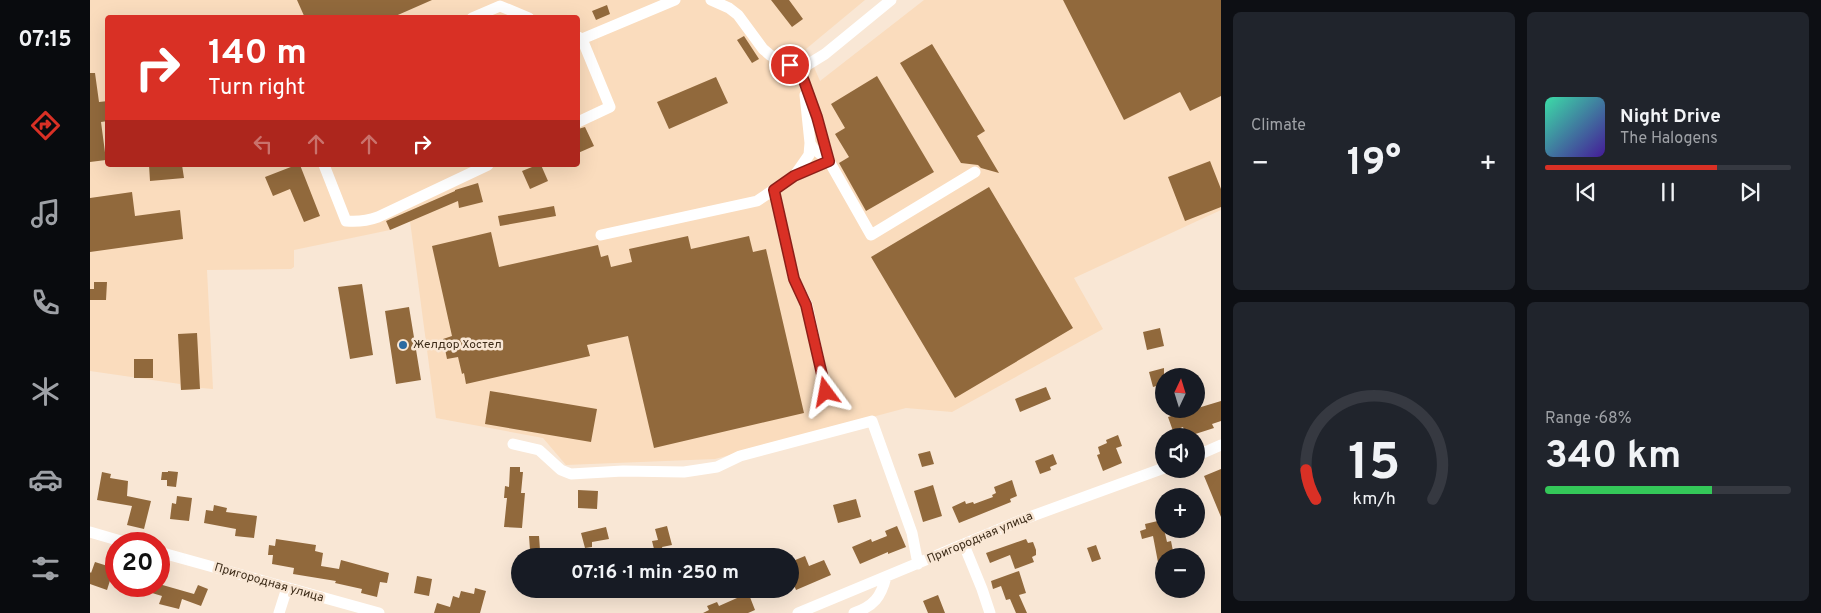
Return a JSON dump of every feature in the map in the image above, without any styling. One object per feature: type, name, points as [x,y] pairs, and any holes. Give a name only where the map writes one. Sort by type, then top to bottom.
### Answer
[{"type":"street","points":[[580,121],[610,107],[580,38],[675,0]]},
{"type":"street","points":[[711,0],[729,8],[738,15],[763,49],[802,76],[817,117],[825,158]]},
{"type":"street","points":[[802,76],[825,54],[891,0]]},
{"type":"street","points":[[479,15],[500,6],[521,15]]},
{"type":"street","points":[[802,76],[810,143],[806,162]]},
{"type":"street","points":[[810,143],[825,158],[871,234],[975,172]]},
{"type":"street","points":[[794,176],[811,157],[825,158]]},
{"type":"street","points":[[601,235],[757,201],[825,158]]},
{"type":"street","points":[[325,167],[346,220],[353,222],[378,217],[484,167]]},
{"type":"street","points":[[774,190],[794,279],[806,305],[826,392]]},
{"type":"street","points":[[514,444],[539,450],[561,470],[571,474],[623,471],[684,472],[717,467],[740,456],[872,421],[912,534],[918,564]]},
{"type":"street","points":[[1205,452],[1221,445]]},
{"type":"street","name":"Пригородная улица","points":[[798,613],[1024,519],[1155,471]]},
{"type":"street","points":[[90,532],[105,536]]},
{"type":"street","points":[[964,545],[990,613]]},
{"type":"street","name":"Пригородная улица","points":[[170,555],[379,613]]},
{"type":"street","points":[[854,613],[861,611],[878,599],[886,577]]},
{"type":"street","points":[[280,613],[287,588]]},
{"type":"street","points":[[826,601],[831,613]]},
{"type":"shaded area","points":[[90,0],[865,0],[806,49],[820,81],[924,0],[1221,0],[1221,210],[1074,278],[1103,329],[952,412],[906,408],[715,459],[566,465],[543,438],[436,418],[410,221],[390,230],[294,250],[294,267],[291,269],[207,270],[213,389],[181,390],[180,384],[90,371]]},
{"type":"building","points":[[297,0],[432,0],[398,15],[304,15]]},
{"type":"building","points":[[771,0],[789,0],[803,19],[792,27]]},
{"type":"building","points":[[1063,0],[1221,0],[1221,96],[1190,111],[1180,92],[1124,120]]},
{"type":"building","points":[[607,5],[610,14],[596,20],[592,11]]},
{"type":"building","points":[[744,36],[759,59],[752,63],[737,40]]},
{"type":"building","points":[[932,44],[985,131],[977,136],[999,173],[981,168],[978,165],[961,163],[900,63]]},
{"type":"building","points":[[90,73],[95,73],[99,102],[105,101],[105,121],[101,122],[105,160],[90,162]]},
{"type":"building","points":[[877,76],[934,172],[866,211],[839,163],[849,157],[835,134],[845,128],[831,104]]},
{"type":"building","points":[[716,77],[728,103],[669,129],[657,102]]},
{"type":"building","points":[[585,127],[594,146],[580,152],[580,128]]},
{"type":"building","points":[[1210,161],[1221,189],[1221,207],[1185,221],[1168,177]]},
{"type":"building","points":[[149,167],[182,167],[184,178],[150,181]]},
{"type":"building","points":[[291,167],[301,167],[320,216],[304,222],[290,189],[273,196],[265,177]]},
{"type":"building","points":[[532,167],[542,167],[548,181],[530,189],[522,171]]},
{"type":"building","points":[[478,183],[483,202],[459,208],[458,201],[390,230],[386,221],[455,190]]},
{"type":"building","points":[[989,187],[1073,328],[955,398],[871,257]]},
{"type":"building","points":[[132,192],[135,216],[180,210],[183,239],[90,252],[90,198]]},
{"type":"building","points":[[554,206],[556,216],[500,226],[498,216]]},
{"type":"building","points":[[491,232],[499,267],[598,245],[601,257],[608,255],[611,267],[632,262],[629,249],[688,236],[691,249],[749,236],[753,252],[766,249],[804,413],[654,448],[628,336],[587,345],[590,356],[466,384],[458,357],[447,359],[443,339],[452,336],[432,246]]},
{"type":"building","points":[[94,282],[107,282],[106,300],[90,300],[90,289],[94,289]]},
{"type":"building","points":[[362,284],[373,355],[350,359],[338,287]]},
{"type":"building","name":"Желдор Хостел","points":[[409,307],[421,380],[396,384],[385,311]]},
{"type":"building","points":[[1160,328],[1164,346],[1147,350],[1143,332]]},
{"type":"building","points":[[197,333],[200,389],[181,390],[178,334]]},
{"type":"building","points":[[134,359],[153,359],[153,378],[134,378]]},
{"type":"building","points":[[1155,370],[1155,386],[1153,387],[1149,372]]},
{"type":"building","points":[[1046,387],[1051,399],[1020,412],[1015,399]]},
{"type":"building","points":[[490,391],[597,409],[591,442],[485,424]]},
{"type":"building","points":[[1221,401],[1221,421],[1212,424],[1214,428],[1205,431],[1205,428],[1172,428],[1168,418],[1205,418],[1205,406]]},
{"type":"building","points":[[1118,435],[1122,446],[1116,448],[1122,463],[1103,471],[1097,455],[1100,454],[1098,447],[1107,443],[1106,440]]},
{"type":"building","points":[[930,451],[934,464],[922,467],[918,454]]},
{"type":"building","points":[[1053,454],[1057,464],[1050,467],[1051,470],[1040,474],[1035,461]]},
{"type":"building","points":[[510,467],[520,467],[520,472],[523,472],[521,493],[525,493],[522,528],[504,527],[507,498],[504,498],[505,486],[509,487]]},
{"type":"building","points":[[1221,469],[1221,517],[1205,478],[1205,476]]},
{"type":"building","points":[[102,472],[111,474],[110,478],[128,481],[127,496],[151,501],[144,529],[127,525],[132,506],[97,500]]},
{"type":"building","points":[[162,472],[178,472],[176,487],[167,486],[167,480],[161,480]]},
{"type":"building","points":[[1012,480],[1017,496],[1010,499],[1011,502],[959,523],[952,507],[965,501],[966,504],[973,502],[974,504],[993,497],[992,495],[996,493],[994,487]]},
{"type":"building","points":[[933,485],[942,516],[923,522],[914,491]]},
{"type":"building","points":[[578,490],[598,491],[597,509],[578,508]]},
{"type":"building","points":[[177,496],[192,498],[189,521],[170,519],[172,503],[176,504]]},
{"type":"building","points":[[856,499],[861,517],[838,523],[833,505]]},
{"type":"building","points":[[214,505],[227,508],[226,512],[257,516],[254,538],[235,536],[236,529],[204,523],[206,510],[213,511]]},
{"type":"building","points":[[1155,522],[1155,538],[1166,538],[1167,542],[1171,541],[1172,548],[1155,548],[1153,536],[1142,539],[1140,531],[1146,529],[1145,524]]},
{"type":"building","points":[[667,526],[672,545],[654,548],[652,541],[658,540],[655,529]]},
{"type":"building","points":[[897,526],[906,547],[888,554],[888,552],[860,564],[852,547],[871,539],[872,542],[887,536],[885,531]]},
{"type":"building","points":[[606,527],[609,539],[592,542],[592,547],[585,548],[581,533]]},
{"type":"building","points":[[529,536],[539,536],[540,548],[530,548]]},
{"type":"building","points":[[276,539],[316,545],[315,551],[323,553],[321,566],[339,569],[341,560],[389,573],[387,583],[380,582],[377,597],[361,593],[362,589],[335,583],[336,581],[293,574],[294,568],[272,564],[273,555],[268,555],[269,545],[275,546]]},
{"type":"building","points":[[1026,539],[1028,543],[1033,542],[1036,550],[1036,555],[1032,557],[1034,562],[1015,569],[1010,555],[990,563],[986,553]]},
{"type":"building","points":[[1096,545],[1101,559],[1092,562],[1087,548]]},
{"type":"building","points":[[805,556],[809,566],[824,560],[831,575],[799,589],[799,558]]},
{"type":"building","points":[[95,562],[105,565],[105,589],[90,584]]},
{"type":"building","points":[[1019,571],[1026,593],[1019,595],[1027,613],[1016,613],[1010,599],[1006,600],[1001,586],[993,589],[991,581]]},
{"type":"building","points":[[417,576],[432,579],[429,596],[414,593]]},
{"type":"building","points":[[198,585],[208,589],[201,606],[182,599],[179,609],[159,604],[162,597],[170,597],[170,587],[194,594]]},
{"type":"building","points":[[475,588],[486,591],[480,613],[434,613],[437,603],[450,607],[453,596],[459,598],[461,591],[474,594]]},
{"type":"building","points":[[938,595],[945,613],[928,613],[923,601]]},
{"type":"building","points":[[737,598],[750,598],[755,610],[748,613],[703,613],[709,610],[707,606],[717,602],[719,606]]},
{"type":"place","name":"Желдор Хостел","points":[[403,345]]},
{"type":"route","points":[[790,65],[799,70],[804,81],[817,117],[829,161],[794,176],[774,190],[794,279],[806,305],[826,392]]}]
